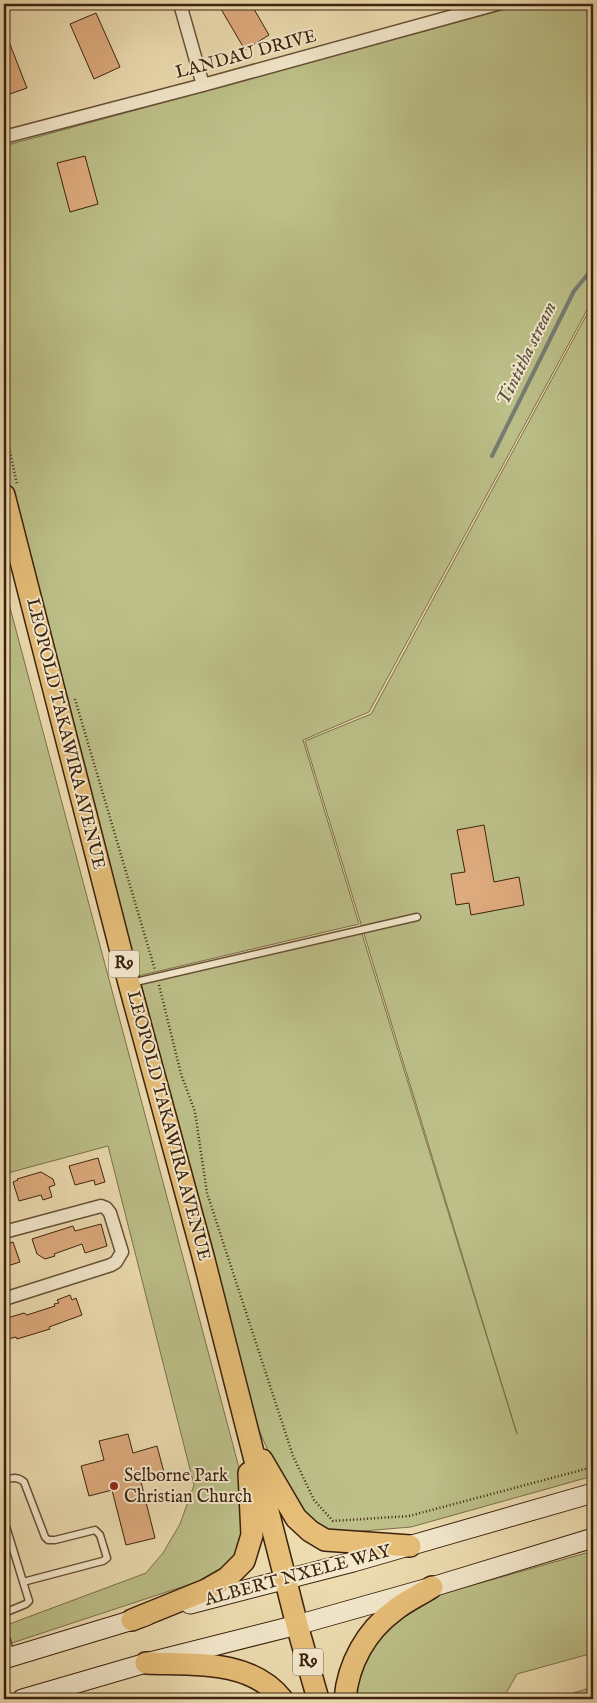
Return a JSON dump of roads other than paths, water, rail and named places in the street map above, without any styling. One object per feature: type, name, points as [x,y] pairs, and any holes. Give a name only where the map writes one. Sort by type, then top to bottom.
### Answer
[{"type":"highway","name":"LEOPOLD TAKAWIRA AVENUE","points":[[11,493],[129,983],[318,1699]]},
{"type":"highway","points":[[248,1434],[296,1518],[310,1531],[325,1540],[410,1546]]},
{"type":"highway","points":[[132,1620],[206,1590],[226,1578],[244,1561],[252,1535],[248,1434]]},
{"type":"highway","points":[[345,1699],[348,1678],[356,1656],[371,1634],[394,1610],[432,1587]]},
{"type":"highway","points":[[146,1663],[213,1666],[249,1674],[273,1688],[282,1699]]},
{"type":"main road","name":"ALBERT NXELE WAY","points":[[5,1652],[410,1546],[593,1493]]},
{"type":"main road","points":[[22,1699],[146,1663],[297,1625],[432,1587],[593,1538]]},
{"type":"street","points":[[180,4],[203,85]]},
{"type":"street","name":"LANDAU DRIVE","points":[[4,137],[203,85],[497,4]]},
{"type":"street","points":[[4,1232],[101,1206],[110,1213],[122,1252],[116,1262],[111,1264],[4,1299]]},
{"type":"lane","points":[[129,983],[417,917]]},
{"type":"lane","points":[[4,1480],[20,1478],[24,1482],[45,1537],[48,1540],[95,1530],[100,1535],[107,1558],[104,1561],[24,1582]]},
{"type":"lane","points":[[4,1520],[29,1601],[4,1613]]},
{"type":"waterway","name":"Tintitha stream","points":[[492,456],[574,291],[593,268]]},
{"type":"place","name":"Selborne Park Christian Church","points":[[114,1486]]}]
